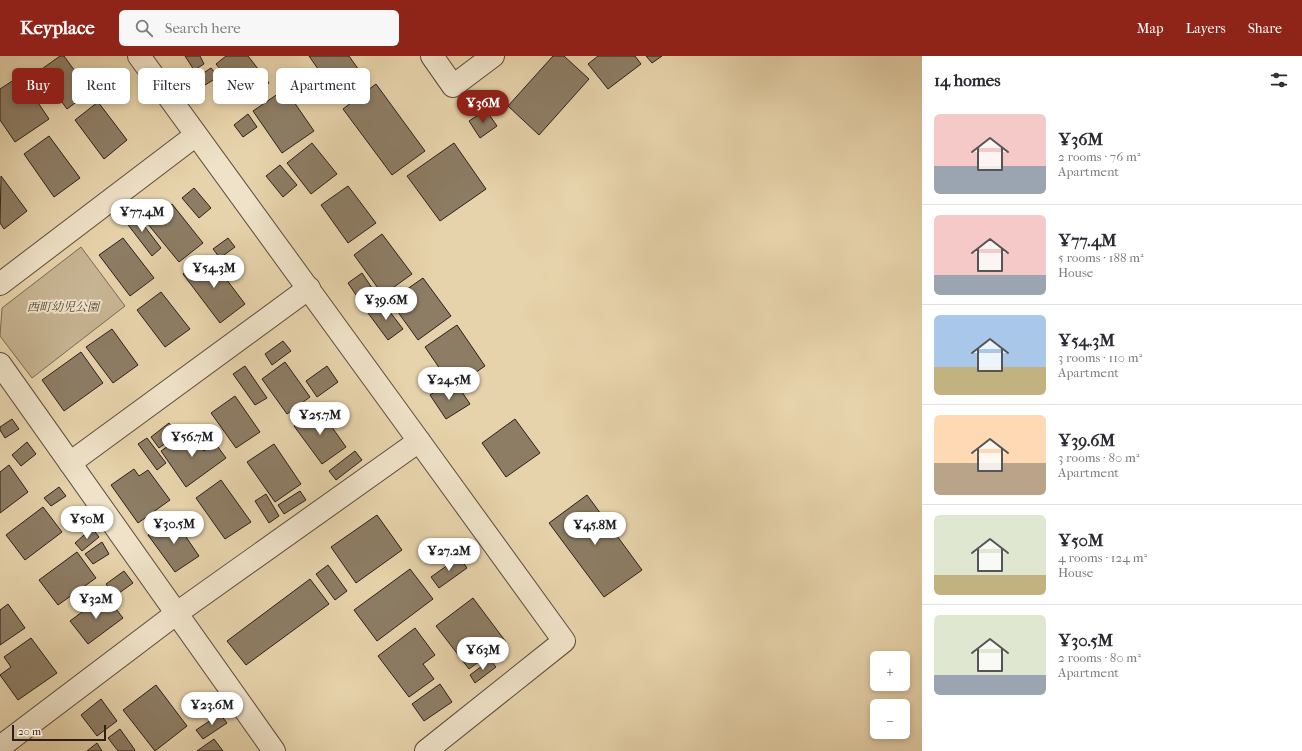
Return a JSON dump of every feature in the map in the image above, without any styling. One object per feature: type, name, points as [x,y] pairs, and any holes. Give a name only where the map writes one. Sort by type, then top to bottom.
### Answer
[{"type":"street","points":[[139,56],[564,641],[426,751]]},
{"type":"street","points":[[432,56],[453,86],[493,56]]},
{"type":"street","points":[[0,284],[196,135]]},
{"type":"street","points":[[70,463],[309,288]]},
{"type":"street","points":[[0,364],[274,751]]},
{"type":"street","points":[[0,747],[177,613],[419,440]]},
{"type":"green space","name":"西町幼児公園","points":[[81,247],[125,306],[32,378],[0,336],[2,308]]},
{"type":"building","points":[[60,56],[64,56],[73,68],[72,104],[74,104],[67,109],[63,104],[64,68],[43,68]]},
{"type":"building","points":[[185,56],[200,56],[204,64],[197,68],[193,68]]},
{"type":"building","points":[[226,56],[248,56],[257,68],[219,68],[216,64]]},
{"type":"building","points":[[309,56],[349,56],[357,68],[317,68]]},
{"type":"building","points":[[553,56],[564,56],[589,79],[539,135],[508,106]]},
{"type":"building","points":[[598,56],[635,56],[641,64],[608,89],[588,64]]},
{"type":"building","points":[[646,56],[662,56],[652,63]]},
{"type":"building","points":[[211,68],[213,71],[213,80],[205,85],[205,72]]},
{"type":"building","points":[[12,81],[12,104],[39,104],[49,119],[15,142],[0,120],[0,89]]},
{"type":"building","points":[[376,84],[425,151],[392,175],[343,109],[350,104],[370,104],[370,89]]},
{"type":"building","points":[[276,95],[276,104],[295,104],[314,131],[282,153],[253,111],[263,104],[268,104],[268,101]]},
{"type":"building","points":[[95,104],[100,104],[127,140],[104,159],[75,120]]},
{"type":"building","points":[[486,110],[497,126],[480,138],[469,121]]},
{"type":"building","points":[[248,114],[257,127],[243,137],[234,125]]},
{"type":"building","points":[[49,136],[80,178],[54,197],[24,154]]},
{"type":"building","points":[[312,143],[337,174],[311,194],[287,163]]},
{"type":"building","points":[[454,143],[486,189],[440,221],[407,176]]},
{"type":"building","points":[[280,165],[297,185],[283,197],[266,176]]},
{"type":"building","points":[[1,176],[27,211],[4,229],[0,223]]},
{"type":"building","points":[[348,186],[376,223],[348,243],[321,205]]},
{"type":"building","points":[[194,188],[211,208],[199,218],[182,198]]},
{"type":"building","points":[[172,204],[203,243],[179,262],[147,223]]},
{"type":"building","points":[[132,210],[161,248],[152,256],[122,217]]},
{"type":"building","points":[[382,234],[412,274],[383,295],[354,255]]},
{"type":"building","points":[[123,238],[154,278],[130,296],[99,255]]},
{"type":"building","points":[[228,238],[235,247],[220,258],[213,249]]},
{"type":"building","points":[[208,255],[245,304],[220,323],[183,274]]},
{"type":"building","points":[[362,273],[372,288],[358,298],[348,283]]},
{"type":"building","points":[[423,278],[451,316],[418,340],[390,301]]},
{"type":"building","points":[[161,292],[190,329],[165,347],[137,310]]},
{"type":"building","points":[[383,303],[403,329],[388,340],[368,313]]},
{"type":"building","points":[[457,325],[485,366],[453,388],[425,347]]},
{"type":"building","points":[[112,329],[138,365],[113,383],[86,347]]},
{"type":"building","points":[[283,341],[291,351],[272,365],[265,354]]},
{"type":"building","points":[[81,352],[103,383],[64,411],[42,380]]},
{"type":"building","points":[[285,362],[310,397],[287,414],[262,379]]},
{"type":"building","points":[[245,366],[267,398],[255,405],[233,374]]},
{"type":"building","points":[[327,366],[338,382],[317,397],[306,381]]},
{"type":"building","points":[[445,385],[452,395],[460,389],[470,404],[446,419],[430,395]]},
{"type":"building","points":[[235,396],[260,432],[236,448],[211,413]]},
{"type":"building","points":[[319,409],[346,447],[322,464],[294,426]]},
{"type":"building","points":[[12,419],[19,429],[5,438],[0,430],[0,427]]},
{"type":"building","points":[[515,419],[540,453],[506,477],[482,443]]},
{"type":"building","points":[[169,423],[178,434],[159,448],[151,437]]},
{"type":"building","points":[[189,431],[204,451],[215,443],[226,458],[186,487],[161,451]]},
{"type":"building","points":[[147,438],[166,463],[157,470],[138,444]]},
{"type":"building","points":[[27,442],[36,454],[21,466],[12,455]]},
{"type":"building","points":[[274,444],[301,484],[275,502],[247,462]]},
{"type":"building","points":[[355,451],[362,460],[336,480],[329,471]]},
{"type":"building","points":[[9,465],[28,492],[0,513],[0,472]]},
{"type":"building","points":[[134,469],[139,476],[148,470],[170,500],[138,523],[111,485]]},
{"type":"building","points":[[221,480],[251,522],[225,539],[196,498]]},
{"type":"building","points":[[59,487],[66,496],[51,506],[44,498]]},
{"type":"building","points":[[300,491],[306,500],[284,514],[278,505]]},
{"type":"building","points":[[266,494],[279,516],[269,523],[255,501]]},
{"type":"building","points":[[587,495],[642,570],[604,597],[549,523]]},
{"type":"building","points":[[43,507],[62,532],[25,560],[6,535]]},
{"type":"building","points":[[377,515],[402,550],[356,583],[331,547]]},
{"type":"building","points":[[173,518],[199,556],[175,572],[148,535]]},
{"type":"building","points":[[92,528],[99,537],[82,551],[75,543]]},
{"type":"building","points":[[102,542],[109,554],[93,564],[85,554]]},
{"type":"building","points":[[77,552],[96,578],[58,605],[39,580]]},
{"type":"building","points":[[459,557],[467,568],[439,588],[431,577]]},
{"type":"building","points":[[328,565],[347,591],[335,600],[316,574]]},
{"type":"building","points":[[410,569],[433,599],[377,641],[354,610]]},
{"type":"building","points":[[124,571],[133,583],[115,596],[106,584]]},
{"type":"building","points":[[310,579],[329,604],[246,665],[227,641]]},
{"type":"building","points":[[105,595],[123,618],[88,644],[70,621]]},
{"type":"building","points":[[473,598],[506,642],[469,669],[436,626]]},
{"type":"building","points":[[8,604],[25,628],[0,645],[0,610]]},
{"type":"building","points":[[415,628],[435,655],[423,664],[434,679],[409,697],[378,656]]},
{"type":"building","points":[[31,638],[57,673],[18,700],[0,675],[11,667],[4,657]]},
{"type":"building","points":[[490,660],[496,667],[475,683],[470,675]]},
{"type":"building","points":[[440,684],[452,702],[424,721],[412,704]]},
{"type":"building","points":[[156,685],[187,726],[155,751],[123,710]]},
{"type":"building","points":[[101,699],[117,721],[97,736],[81,715]]},
{"type":"building","points":[[220,714],[227,723],[203,739],[196,730]]},
{"type":"building","points":[[120,729],[135,750],[134,751],[118,751],[108,738]]},
{"type":"building","points":[[214,739],[223,751],[197,751]]},
{"type":"building","points":[[97,743],[102,751],[87,751]]}]
